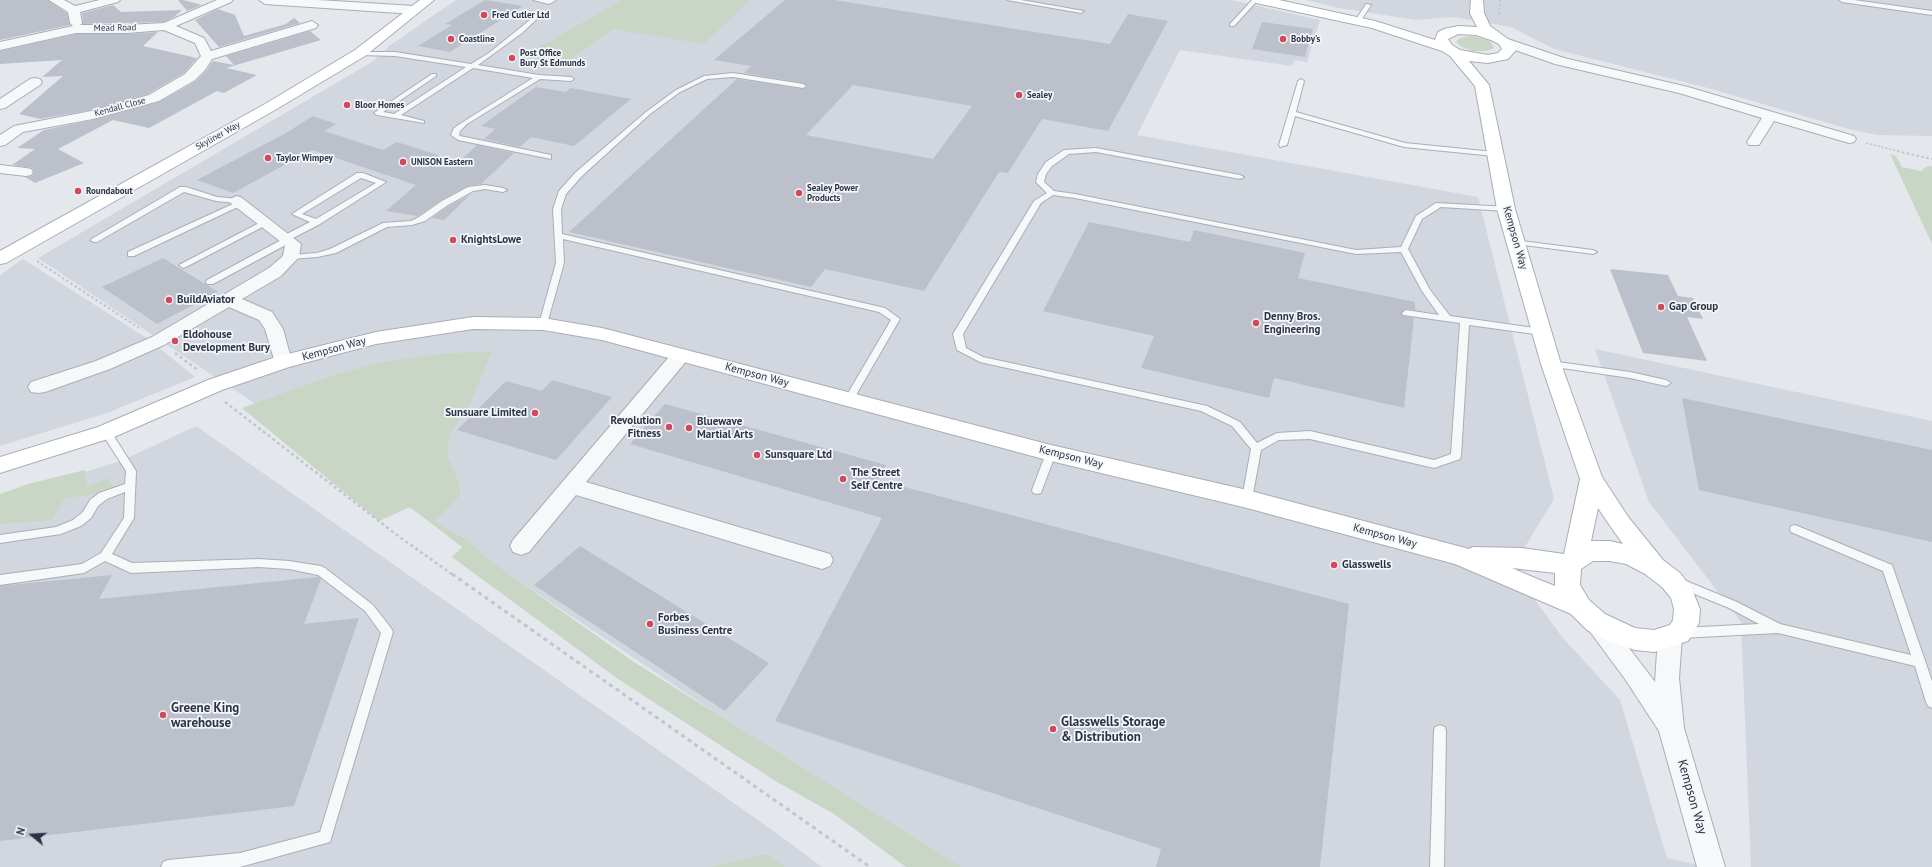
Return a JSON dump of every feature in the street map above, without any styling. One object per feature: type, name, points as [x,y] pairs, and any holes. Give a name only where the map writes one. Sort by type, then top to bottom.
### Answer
[{"type":"street","points":[[55,0],[74,10],[114,0]]},
{"type":"street","name":"Mead Road","points":[[0,46],[76,28],[127,29],[166,26],[227,0]]},
{"type":"street","points":[[265,0],[414,10]]},
{"type":"street","name":"Skyliner Way","points":[[0,259],[270,107],[360,53],[428,0]]},
{"type":"street","points":[[1261,0],[1375,25],[1451,51],[1477,58],[1500,57],[1560,61]]},
{"type":"street","points":[[1477,7],[1484,28],[1500,39],[1509,50],[1489,68],[1482,85],[1441,39],[1443,35],[1470,24],[1477,7]]},
{"type":"street","points":[[74,10],[76,28]]},
{"type":"street","points":[[166,26],[200,41],[207,56],[312,25]]},
{"type":"street","points":[[1375,25],[1453,31],[1477,31],[1560,61],[1683,90],[1849,139]]},
{"type":"street","name":"Kendall Close","points":[[0,142],[13,127],[93,114],[154,98],[190,77],[200,67],[207,56]]},
{"type":"street","points":[[0,105],[35,82]]},
{"type":"street","name":"Kempson Way","points":[[1482,85],[1494,154],[1506,209],[1551,364],[1591,479],[1621,524],[1663,574]]},
{"type":"street","points":[[1754,142],[1770,116]]},
{"type":"street","points":[[0,169],[26,172]]},
{"type":"street","points":[[38,387],[103,365],[158,341],[275,272],[288,245],[266,223],[239,202]]},
{"type":"street","points":[[229,300],[266,316],[274,329],[283,362]]},
{"type":"street","name":"Kempson Way","points":[[0,466],[106,432],[218,392],[283,362],[376,338],[473,323],[542,324],[602,334],[1052,453],[1247,499],[1462,556],[1588,615],[1634,671],[1672,728]]},
{"type":"street","points":[[520,546],[681,355]]},
{"type":"street","name":"Kempson Way","points":[[1462,556],[1522,558],[1572,562],[1585,516],[1591,479]]},
{"type":"street","points":[[572,486],[822,560]]},
{"type":"street","points":[[1590,551],[1610,551],[1632,556],[1663,574],[1682,594],[1687,609],[1686,622],[1675,635],[1654,640],[1635,639],[1615,632],[1588,615],[1572,596],[1567,585],[1567,574],[1572,562],[1590,551]]},
{"type":"street","name":"Kempson Way","points":[[1675,635],[1667,678],[1672,728],[1711,867]]},
{"type":"lane","points":[[536,0],[549,2],[553,0]]},
{"type":"lane","points":[[1010,0],[1081,11]]},
{"type":"lane","points":[[1232,26],[1255,0]]},
{"type":"lane","points":[[1842,0],[1932,13]]},
{"type":"lane","points":[[1358,21],[1368,5]]},
{"type":"lane","points":[[395,116],[497,50],[536,16]]},
{"type":"lane","points":[[360,53],[395,54],[539,77],[571,79]]},
{"type":"lane","points":[[422,122],[377,112],[434,74]]},
{"type":"lane","points":[[542,324],[560,263],[557,209],[562,193],[579,174],[648,113],[678,91],[706,77],[733,75],[803,86]]},
{"type":"lane","points":[[539,77],[465,123],[457,130],[455,135],[458,138],[548,157]]},
{"type":"lane","points":[[1282,145],[1301,81]]},
{"type":"lane","points":[[1292,114],[1404,146],[1494,154]]},
{"type":"lane","points":[[1240,178],[1096,150],[1067,152],[1049,164],[1042,174],[1040,182],[1052,193],[1075,196],[1356,252],[1404,249]]},
{"type":"lane","points":[[210,282],[288,245],[317,222],[382,182],[360,175],[296,214],[317,222]]},
{"type":"lane","points":[[288,245],[317,255],[333,251],[386,225],[412,224],[471,189],[485,187],[503,190]]},
{"type":"lane","points":[[94,240],[183,189],[216,199],[239,202]]},
{"type":"lane","points":[[1052,193],[1038,201],[958,334],[962,350],[980,359],[1204,408],[1236,424],[1256,448],[1247,499]]},
{"type":"lane","points":[[131,254],[239,202]]},
{"type":"lane","points":[[1404,249],[1419,218],[1439,206],[1506,209]]},
{"type":"lane","points":[[183,265],[266,223]]},
{"type":"lane","points":[[559,236],[882,310],[896,319],[849,400]]},
{"type":"lane","points":[[1516,242],[1593,252]]},
{"type":"lane","points":[[1404,249],[1426,291],[1447,319]]},
{"type":"lane","points":[[1406,313],[1542,332]]},
{"type":"lane","points":[[1256,448],[1277,437],[1310,435],[1434,464],[1456,456],[1465,321]]},
{"type":"lane","points":[[1551,364],[1630,375],[1666,383]]},
{"type":"lane","points":[[0,580],[84,568],[105,556],[129,518],[131,471],[106,432]]},
{"type":"lane","points":[[1037,490],[1052,453]]},
{"type":"lane","points":[[0,540],[57,531],[77,523],[87,515],[94,503],[103,496],[130,486]]},
{"type":"lane","points":[[1795,529],[1888,568],[1932,702]]},
{"type":"lane","points":[[105,556],[131,568],[258,563],[289,565],[321,571],[369,608],[387,632],[325,837],[240,860],[168,867]]},
{"type":"lane","points":[[1663,574],[1733,605],[1778,628],[1920,662]]},
{"type":"lane","points":[[1675,635],[1778,628]]},
{"type":"lane","points":[[1437,867],[1440,731]]},
{"type":"path","points":[[1849,139],[1932,159]]},
{"type":"path","points":[[19,248],[158,341],[209,378],[218,392],[397,535],[870,867]]},
{"type":"shaded area","points":[[456,0],[1231,0],[1320,20],[1307,62],[1295,60],[1292,66],[1180,50],[1137,135],[1478,197],[1554,499],[1512,568],[1562,637],[1620,700],[1667,858],[1707,867],[945,867],[38,258],[372,62],[389,46]]},
{"type":"shaded area","points":[[1306,0],[1932,0],[1932,136],[1878,135],[1852,130],[1708,88],[1554,49],[1511,27],[1453,17],[1416,20],[1339,8]]},
{"type":"shaded area","points":[[23,259],[148,339],[195,377],[107,413],[0,446],[0,275]]},
{"type":"shaded area","points":[[1595,349],[1932,421],[1932,867],[1751,867],[1741,622],[1649,502]]},
{"type":"shaded area","points":[[196,426],[775,832],[822,867],[0,867],[0,498],[121,461]]},
{"type":"green space","points":[[622,0],[750,0],[704,44],[613,29],[559,67],[544,65],[520,58]]},
{"type":"green space","points":[[1474,36],[1490,41],[1494,47],[1485,51],[1473,51],[1462,47],[1456,42],[1463,37]]},
{"type":"green space","points":[[1890,154],[1896,156],[1902,167],[1921,171],[1926,167],[1932,166],[1932,244]]},
{"type":"green space","points":[[492,351],[470,404],[450,434],[447,454],[460,486],[460,495],[435,521],[471,543],[489,560],[634,662],[961,867],[906,867],[834,814],[777,782],[618,679],[452,557],[462,547],[410,507],[379,521],[242,408],[334,375],[379,363],[438,354]]},
{"type":"green space","points":[[85,470],[87,487],[109,478],[112,487],[105,493],[65,498],[51,520],[0,524],[0,494],[28,484]]},
{"type":"green space","points":[[766,854],[785,867],[711,867]]},
{"type":"building","points":[[0,0],[48,0],[67,13],[70,25],[0,40]]},
{"type":"building","points":[[178,0],[183,0],[202,5],[187,11]]},
{"type":"building","points":[[485,0],[523,6],[450,52],[418,46],[452,25],[445,24]]},
{"type":"building","points":[[785,0],[834,0],[1110,44],[1128,14],[1168,21],[1108,131],[1042,119],[1008,173],[999,172],[924,291],[825,269],[811,287],[569,232],[737,79],[803,89],[807,87],[803,83],[744,73],[751,66],[714,60]],"holes":[[[853,85],[972,106],[933,159],[806,135]]]},
{"type":"building","points":[[113,5],[121,12],[182,10],[174,17],[164,22],[83,24],[82,13]]},
{"type":"building","points":[[218,9],[235,15],[244,36],[286,24],[294,18],[300,23],[219,47],[195,20]]},
{"type":"building","name":"Bobby's","points":[[1262,22],[1313,29],[1305,57],[1252,49]]},
{"type":"building","points":[[310,31],[321,40],[226,68],[257,75],[224,93],[217,91],[149,128],[113,120],[58,149],[84,163],[35,183],[25,177],[32,176],[34,173],[32,168],[12,165],[35,149],[17,148],[44,130],[93,120],[159,102],[196,81],[213,61],[234,65],[226,56]]},
{"type":"building","points":[[158,32],[143,46],[197,58],[184,73],[148,94],[91,110],[40,119],[19,114],[63,76],[42,77],[62,60],[0,64],[0,51],[76,34],[127,34]]},
{"type":"building","points":[[536,87],[565,92],[571,88],[631,99],[574,146],[531,137],[520,147],[484,139],[495,129],[481,126]]},
{"type":"building","points":[[313,116],[336,124],[324,131],[383,150],[397,142],[459,162],[477,145],[514,153],[481,184],[467,186],[441,200],[418,216],[386,211],[416,185],[312,150],[233,193],[197,180],[286,133]]},
{"type":"building","points":[[471,194],[444,220],[432,218],[449,206]]},
{"type":"building","name":"Denny Bros. Engineering","points":[[1089,222],[1190,242],[1194,230],[1305,253],[1298,278],[1415,302],[1415,310],[1406,309],[1401,313],[1403,316],[1414,318],[1404,408],[1274,378],[1269,398],[1141,368],[1154,336],[1043,311]]},
{"type":"building","points":[[163,258],[218,292],[157,324],[102,287]]},
{"type":"building","name":"Gap Group","points":[[1610,269],[1668,275],[1678,296],[1693,298],[1703,319],[1687,317],[1707,361],[1643,353]]},
{"type":"building","name":"Sunsuare Limited","points":[[552,380],[612,397],[556,460],[457,430],[506,381],[542,391]]},
{"type":"building","points":[[1682,398],[1932,450],[1932,542],[1699,490]]},
{"type":"building","points":[[665,404],[886,465],[878,480],[1349,604],[1320,867],[1156,867],[1161,849],[775,721],[882,518],[630,444]]},
{"type":"building","name":"Forbes Business Centre","points":[[580,546],[769,663],[725,711],[534,585]]},
{"type":"building","name":"Greene King warehouse","points":[[112,575],[99,599],[318,577],[321,579],[304,624],[359,618],[294,806],[0,841],[0,586]]},
{"type":"place","name":"Fred Cutler Ltd","points":[[484,15]]},
{"type":"place","name":"Coastline","points":[[451,39]]},
{"type":"place","name":"Bobby's","points":[[1283,39]]},
{"type":"place","name":"Post Office Bury St Edmunds","points":[[512,58]]},
{"type":"place","name":"Sealey","points":[[1019,95]]},
{"type":"place","name":"Bloor Homes","points":[[347,105]]},
{"type":"place","name":"Taylor Wimpey","points":[[268,158]]},
{"type":"place","name":"UNISON Eastern","points":[[403,162]]},
{"type":"place","name":"Roundabout","points":[[78,191]]},
{"type":"place","name":"Sealey Power Products","points":[[799,193]]},
{"type":"place","name":"KnightsLowe","points":[[453,240]]},
{"type":"place","name":"BuildAviator","points":[[169,300]]},
{"type":"place","name":"Gap Group","points":[[1661,307]]},
{"type":"place","name":"Denny Bros. Engineering","points":[[1256,323]]},
{"type":"place","name":"Eldohouse Development Bury","points":[[175,341]]},
{"type":"place","name":"Sunsuare Limited","points":[[535,413]]},
{"type":"place","name":"Revolution Fitness","points":[[669,427]]},
{"type":"place","name":"Bluewave Martial Arts","points":[[689,428]]},
{"type":"place","name":"Sunsquare Ltd","points":[[757,455]]},
{"type":"place","name":"The Street Self Centre","points":[[843,479]]},
{"type":"place","name":"Glasswells","points":[[1334,565]]},
{"type":"place","name":"Forbes Business Centre","points":[[650,624]]},
{"type":"place","name":"Greene King warehouse","points":[[163,715]]},
{"type":"place","name":"Glasswells Storage & Distribution","points":[[1053,729]]}]
